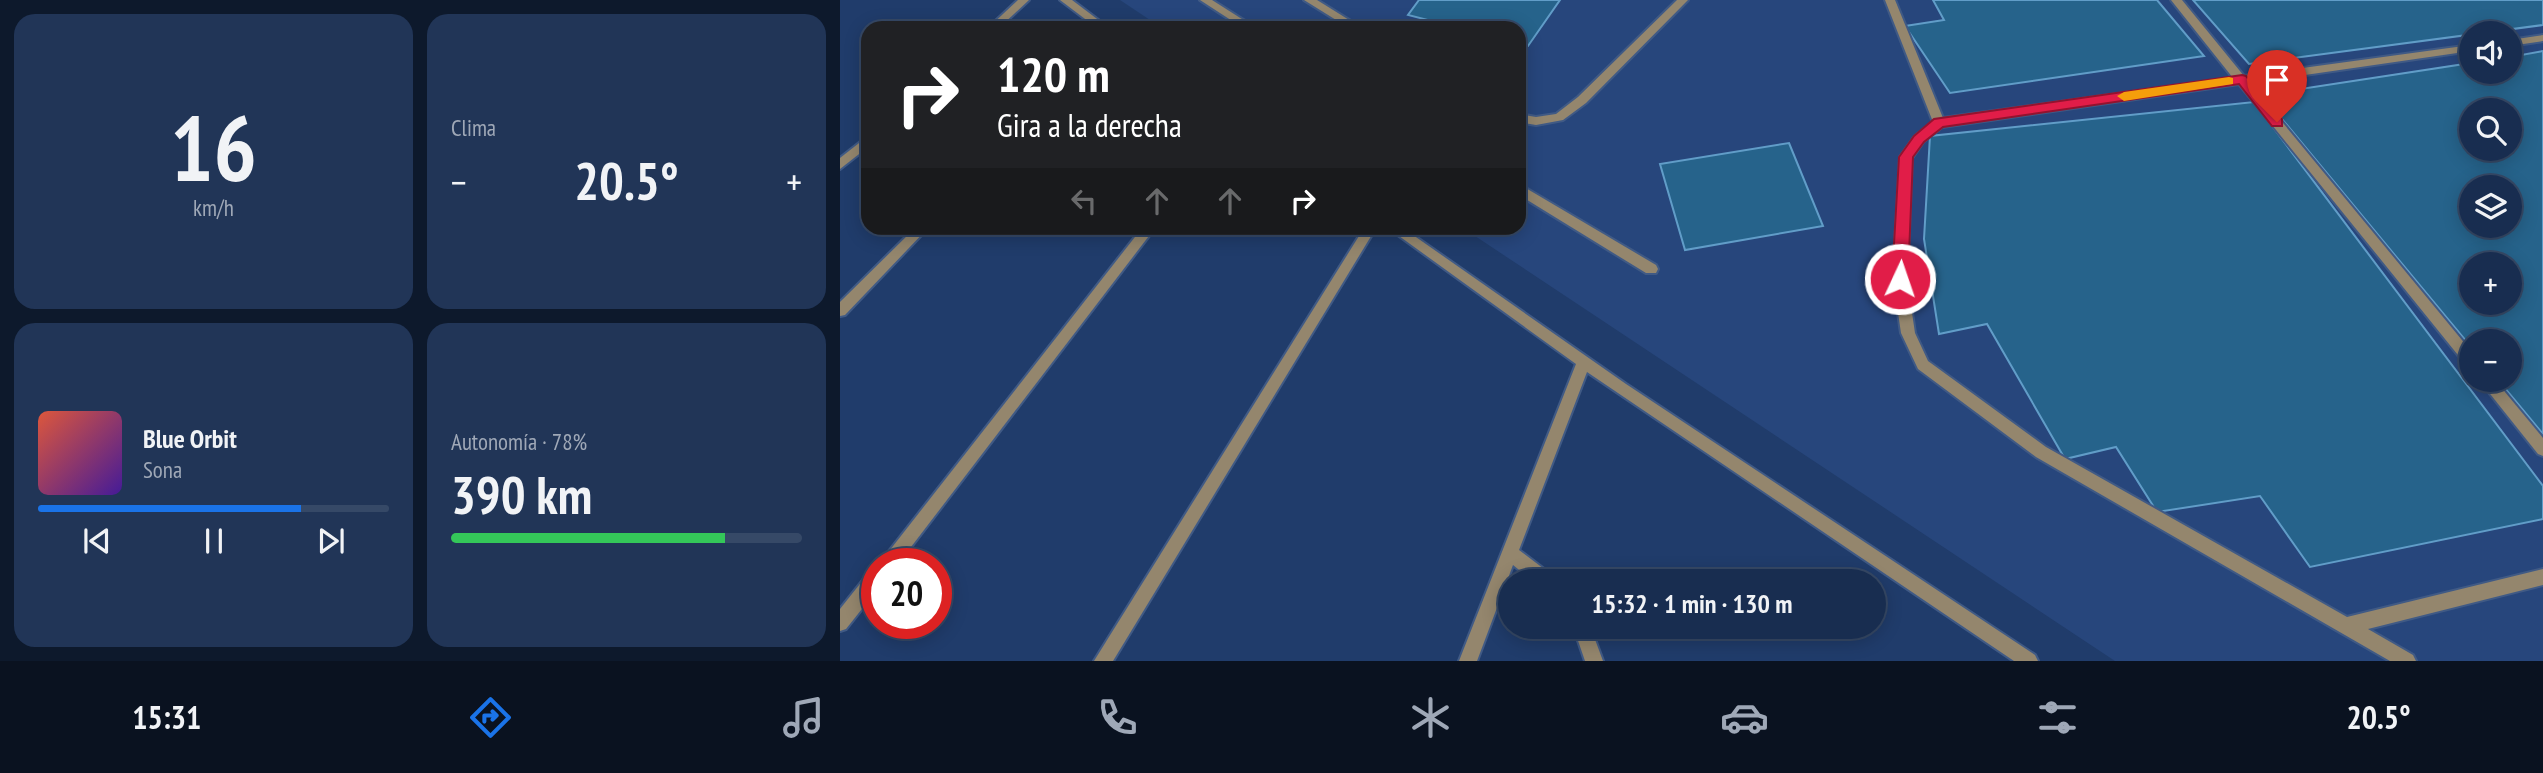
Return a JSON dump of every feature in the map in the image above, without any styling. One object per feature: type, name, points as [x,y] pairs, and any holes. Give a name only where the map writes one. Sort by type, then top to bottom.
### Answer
[{"type":"street","points":[[1001,21],[1024,0]]},
{"type":"street","points":[[1065,0],[1094,21]]},
{"type":"street","points":[[1205,0],[1240,21]]},
{"type":"street","points":[[1309,0],[1345,21]]},
{"type":"street","points":[[1526,119],[1536,121],[1559,117],[1582,100],[1683,0]]},
{"type":"street","points":[[1890,0],[1939,123]]},
{"type":"street","points":[[2176,0],[2459,346]]},
{"type":"street","points":[[2522,41],[2543,38]]},
{"type":"street","points":[[2407,661],[2041,452],[1923,365],[1908,333],[1900,279],[1906,157],[1919,139],[1939,123],[2459,50]]},
{"type":"street","points":[[840,165],[861,146]]},
{"type":"street","points":[[1526,193],[1651,269]]},
{"type":"street","points":[[840,311],[915,235]]},
{"type":"street","points":[[899,548],[1144,235]]},
{"type":"street","points":[[1103,661],[1366,235]]},
{"type":"street","points":[[1404,235],[1584,362],[2029,661]]},
{"type":"street","points":[[1468,661],[1584,362]]},
{"type":"street","points":[[2496,392],[2543,449]]},
{"type":"street","points":[[1510,552],[1531,569]]},
{"type":"street","points":[[2346,626],[2543,577]]},
{"type":"street","points":[[840,623],[861,596]]},
{"type":"street","points":[[1586,639],[1594,661]]},
{"type":"shaded area","points":[[1120,0],[2543,0],[2543,661],[2115,661],[1474,235],[1526,235],[1526,21],[1152,21]]},
{"type":"building","points":[[1419,0],[1560,0],[1528,46],[1526,21],[1432,21],[1408,15]]},
{"type":"building","points":[[1933,0],[2157,0],[2204,56],[1950,93],[1905,26],[1944,20]]},
{"type":"building","points":[[2193,0],[2543,0],[2543,25],[2522,28],[2522,21],[2459,21],[2459,36],[2249,64]]},
{"type":"building","points":[[2543,51],[2543,434],[2508,392],[2522,392],[2522,329],[2459,329],[2459,333],[2262,95],[2459,65],[2459,84],[2522,84],[2522,55]]},
{"type":"building","points":[[2254,102],[2459,374],[2459,392],[2472,392],[2543,486],[2543,519],[2310,567],[2260,496],[2157,512],[2116,447],[2065,459],[1987,324],[1939,334],[1924,239],[1930,136]]},
{"type":"building","points":[[1789,143],[1823,226],[1685,250],[1660,164]]},
{"type":"slow traffic","points":[[2124,96],[2229,81]]},
{"type":"route","points":[[1900,279],[1906,157],[1919,139],[1939,123],[2242,79],[2277,122]]}]
